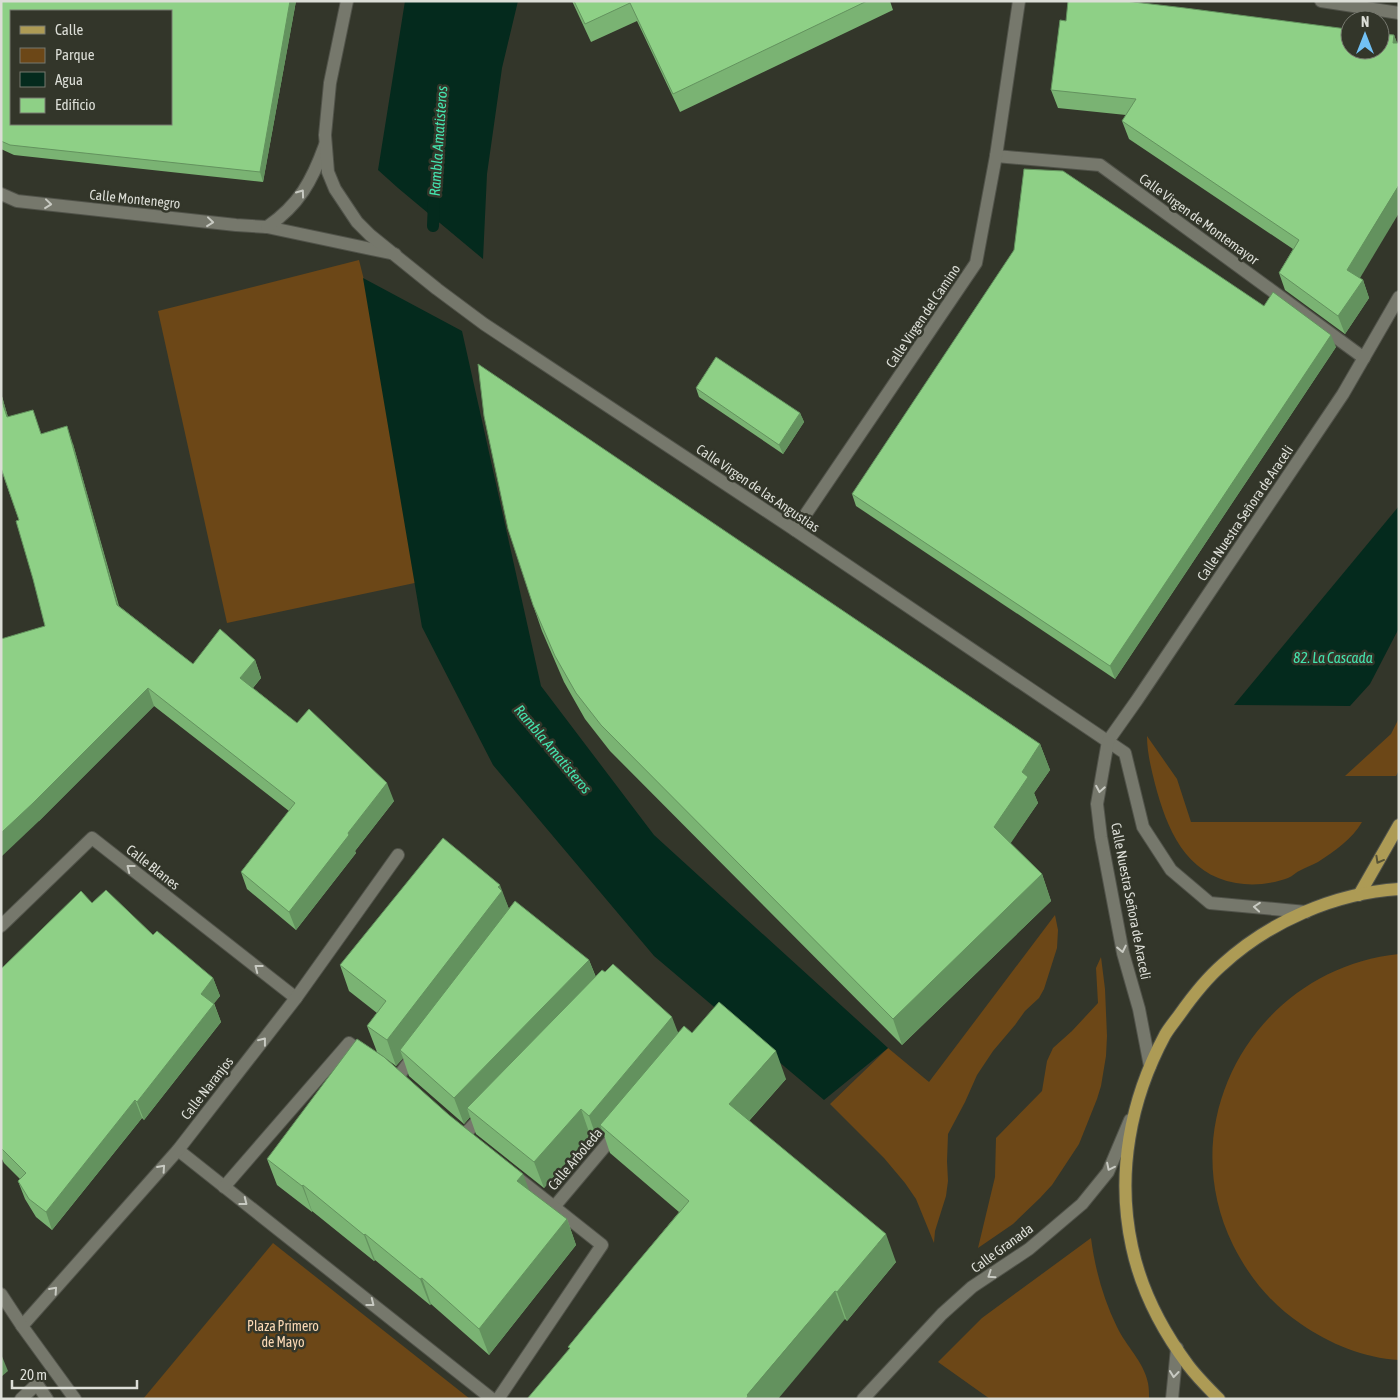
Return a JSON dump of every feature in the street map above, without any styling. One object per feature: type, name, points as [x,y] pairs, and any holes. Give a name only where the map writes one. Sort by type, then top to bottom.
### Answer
[{"type":"main road","points":[[1359,895],[1399,824]]},
{"type":"main road","points":[[1218,1399],[1189,1366],[1164,1330],[1145,1290],[1132,1247],[1126,1204],[1126,1159],[1133,1116],[1146,1073],[1166,1034],[1191,998],[1222,965],[1257,938],[1296,916],[1337,900],[1380,890],[1399,889]]},
{"type":"street","points":[[267,227],[288,210],[308,184],[325,145],[330,83],[347,1]]},
{"type":"street","name":"Calle Virgen del Camino","points":[[795,530],[976,263],[996,156],[1020,1]]},
{"type":"street","points":[[1321,1],[1399,13]]},
{"type":"street","name":"Calle Virgen de las Angustias","points":[[325,145],[328,172],[335,189],[358,222],[370,235],[437,289],[484,324],[795,530],[1108,741]]},
{"type":"street","name":"Calle Virgen de Montemayor","points":[[996,156],[1100,165],[1364,358]]},
{"type":"street","name":"Calle Montenegro","points":[[1,194],[17,201],[267,227],[395,254]]},
{"type":"street","name":"Calle Nuestra Señora de Araceli","points":[[1150,1066],[1138,1009],[1123,953],[1101,838],[1097,804],[1108,741],[1343,394],[1399,297]]},
{"type":"street","name":"Calle Nuestra Señora de Araceli","points":[[1108,741],[1125,753],[1143,827],[1171,870],[1210,903],[1306,912]]},
{"type":"street","name":"Calle Blanes","points":[[1,926],[92,838],[296,998]]},
{"type":"street","name":"Calle Naranjos","points":[[22,1326],[178,1150],[296,998],[398,855]]},
{"type":"street","points":[[224,1187],[348,1043],[373,1060]]},
{"type":"street","points":[[397,1077],[422,1046]]},
{"type":"street","name":"Calle Granada","points":[[863,1399],[942,1314],[972,1287],[1029,1249],[1082,1204],[1108,1172],[1136,1106]]},
{"type":"street","points":[[464,1135],[491,1107]]},
{"type":"street","name":"Calle Arboleda","points":[[554,1207],[625,1123]]},
{"type":"street","points":[[178,1150],[492,1399]]},
{"type":"street","points":[[498,1399],[602,1245],[509,1171]]},
{"type":"street","points":[[1,1294],[75,1399]]},
{"type":"street","points":[[1172,1399],[1177,1348]]},
{"type":"street","points":[[20,1399],[37,1384],[47,1399]]},
{"type":"green space","points":[[359,260],[438,578],[227,623],[158,311]]},
{"type":"green space","points":[[1399,718],[1399,770],[1396,776],[1345,776],[1391,734]]},
{"type":"green space","points":[[1147,736],[1177,779],[1191,822],[1362,822],[1353,834],[1337,849],[1318,862],[1288,878],[1269,883],[1249,884],[1218,878],[1191,860],[1172,833],[1155,784],[1148,754]]},
{"type":"green space","points":[[1055,915],[1058,930],[1057,948],[1044,989],[1039,998],[1025,1011],[993,1051],[977,1075],[948,1134],[948,1181],[946,1196],[935,1231],[934,1243],[916,1199],[905,1183],[884,1158],[830,1104],[888,1048],[929,1082]]},
{"type":"green space","points":[[1399,954],[1399,1360],[1360,1353],[1324,1338],[1290,1316],[1262,1289],[1246,1268],[1233,1245],[1216,1196],[1213,1147],[1221,1100],[1240,1057],[1268,1018],[1305,987],[1349,965]]},
{"type":"green space","points":[[1101,957],[1105,989],[1106,1056],[1101,1086],[1079,1144],[1052,1185],[1040,1198],[1013,1224],[978,1248],[995,1177],[996,1138],[1042,1091],[1047,1061],[1053,1048],[1098,1003],[1096,968]]},
{"type":"green space","points":[[1091,1238],[1097,1272],[1104,1294],[1117,1327],[1146,1375],[1149,1399],[990,1399],[938,1362],[982,1318]]},
{"type":"green space","name":"Plaza Primero de Mayo","points":[[273,1243],[470,1399],[143,1399]]},
{"type":"water","points":[[405,1],[518,1],[502,68],[487,174],[483,259],[378,170]]},
{"type":"water","points":[[363,278],[462,331],[541,686],[654,835],[888,1048],[824,1100],[654,956],[493,765],[422,627]]},
{"type":"water","name":"82. La Cascada","points":[[1399,506],[1399,628],[1370,684],[1350,706],[1234,705]]},
{"type":"building","points":[[1,1],[290,1],[260,172],[10,145],[1,141]]},
{"type":"building","points":[[574,1],[867,1],[673,94],[630,3],[585,24]]},
{"type":"building","points":[[1068,1],[1125,1],[1340,28],[1340,60],[1390,60],[1390,35],[1394,35],[1393,43],[1399,43],[1399,185],[1347,270],[1363,280],[1338,316],[1279,273],[1299,240],[1122,121],[1136,99],[1051,90],[1060,20],[1066,21]]},
{"type":"building","points":[[1024,169],[1063,171],[1264,306],[1273,292],[1331,335],[1110,666],[852,494],[1014,250]]},
{"type":"building","points":[[716,357],[800,413],[779,445],[696,388]]},
{"type":"building","points":[[478,364],[1040,744],[1022,772],[1028,777],[994,827],[1042,874],[893,1019],[601,725],[576,693],[555,656],[533,605],[508,529],[484,416]]},
{"type":"building","points":[[1,398],[7,417],[33,410],[41,434],[67,426],[117,605],[193,664],[220,629],[255,660],[240,678],[297,723],[309,709],[387,783],[289,912],[241,872],[295,803],[148,688],[1,833],[1,639],[45,626],[16,521],[19,520],[1,468]]},
{"type":"building","points":[[443,838],[500,885],[498,887],[502,891],[387,1040],[367,1026],[386,1001],[340,965]]},
{"type":"building","points":[[106,890],[153,935],[157,931],[213,978],[201,994],[214,1004],[137,1102],[135,1100],[46,1212],[29,1199],[18,1181],[26,1173],[1,1148],[1,969],[81,891],[92,903]]},
{"type":"building","points":[[515,901],[589,960],[454,1098],[400,1050]]},
{"type":"building","points":[[613,964],[672,1017],[589,1116],[581,1109],[534,1162],[467,1108],[602,970],[605,972]]},
{"type":"building","points":[[719,1002],[776,1051],[729,1104],[886,1234],[837,1292],[835,1291],[747,1395],[746,1399],[527,1399],[689,1201],[600,1125],[684,1026],[692,1033]]},
{"type":"building","points":[[357,1039],[384,1057],[449,1115],[523,1174],[517,1181],[567,1219],[479,1329],[422,1278],[420,1279],[303,1185],[267,1159]]},
{"type":"waterway","name":"Rambla Amatisteros","points":[[433,226],[434,202]]}]
